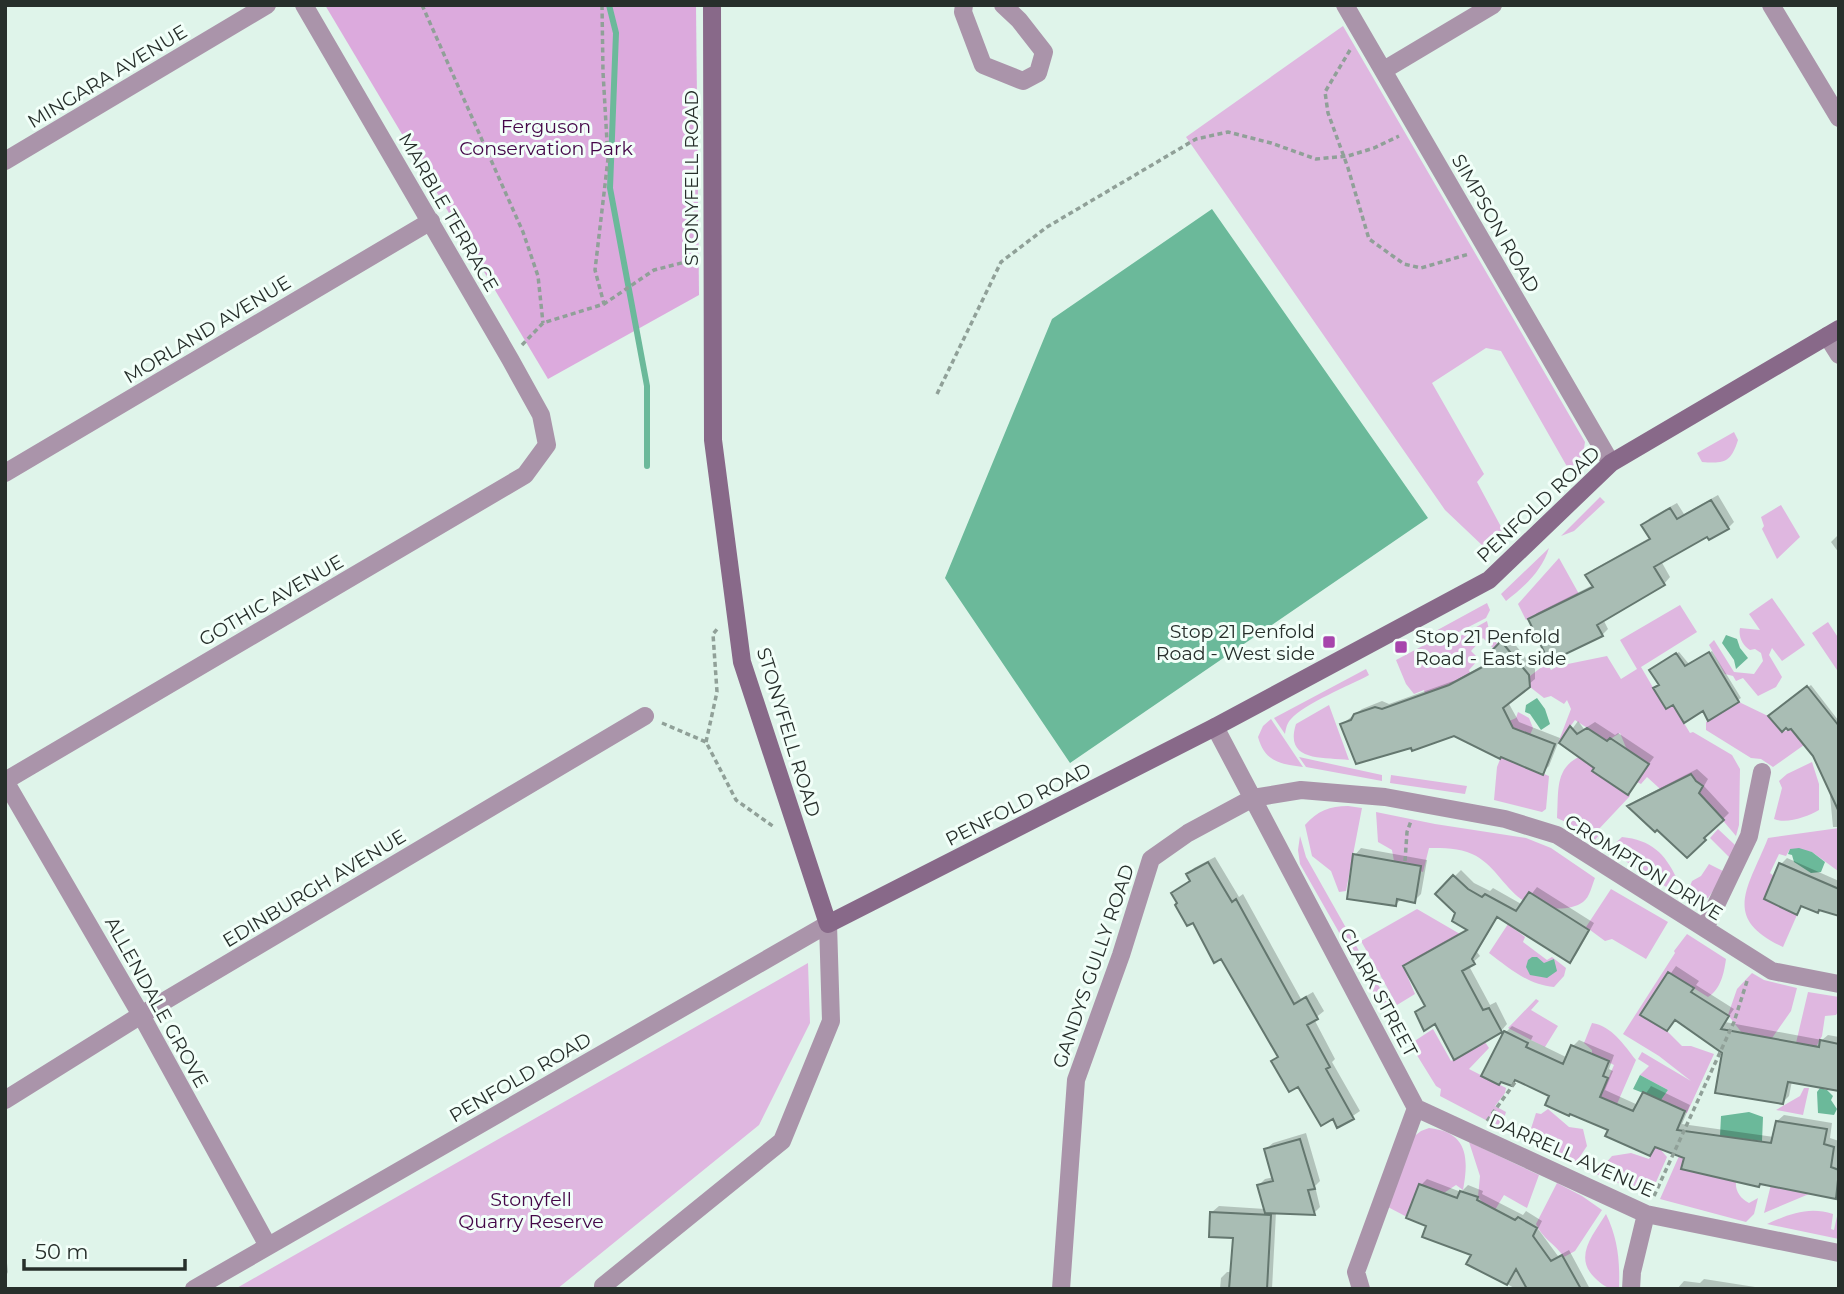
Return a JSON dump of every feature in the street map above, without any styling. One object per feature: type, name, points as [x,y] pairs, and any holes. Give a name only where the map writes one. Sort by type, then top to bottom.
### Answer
[{"type":"street","name":"MINGARA AVENUE","points":[[5,161],[267,5]]},
{"type":"street","name":"MARBLE TERRACE","points":[[304,5],[541,415],[547,444]]},
{"type":"street","name":"STONYFELL ROAD","points":[[603,1289],[603,1286],[782,1141],[831,1021],[828,924],[742,662],[713,440],[712,5]]},
{"type":"street","points":[[964,5],[963,12],[983,65],[1023,81],[1038,73],[1044,52],[1019,20],[1003,5]]},
{"type":"street","name":"SIMPSON ROAD","points":[[1345,5],[1611,463]]},
{"type":"street","points":[[1384,70],[1493,5]]},
{"type":"street","points":[[1771,5],[1839,118]]},
{"type":"street","name":"MORLAND AVENUE","points":[[5,473],[431,221]]},
{"type":"street","points":[[1833,333],[1839,355]]},
{"type":"street","name":"PENFOLD ROAD","points":[[194,1289],[828,924],[1215,727],[1489,580],[1611,463],[1833,333]]},
{"type":"street","name":"GOTHIC AVENUE","points":[[5,781],[525,475],[547,444]]},
{"type":"street","name":"EDINBURGH AVENUE","points":[[5,1100],[141,1015],[645,716]]},
{"type":"street","name":"CLARK STREET","points":[[1215,727],[1416,1108]]},
{"type":"street","points":[[1705,928],[1749,836],[1762,772]]},
{"type":"street","name":"ALLENDALE GROVE","points":[[5,781],[141,1015],[268,1245]]},
{"type":"street","name":"CROMPTON DRIVE","points":[[1253,798],[1301,790],[1385,797],[1505,819],[1557,835],[1772,971],[1839,984]]},
{"type":"street","name":"GANDYS GULLY ROAD","points":[[1061,1289],[1076,1080],[1121,955],[1151,859],[1188,833],[1253,798]]},
{"type":"street","points":[[1360,1289],[1356,1272],[1416,1108]]},
{"type":"street","name":"DARRELL AVENUE","points":[[1416,1108],[1646,1214],[1839,1253]]},
{"type":"street","points":[[1631,1289],[1632,1272],[1646,1214]]},
{"type":"path","points":[[422,5],[523,232],[538,275],[543,323]]},
{"type":"path","points":[[602,5],[608,159],[595,270],[604,304]]},
{"type":"path","points":[[1354,45],[1325,92],[1328,113],[1369,239],[1404,264],[1421,268],[1463,257],[1474,251]]},
{"type":"path","points":[[937,394],[1001,262],[1047,228],[1196,139],[1228,132],[1272,143],[1316,159],[1344,156],[1374,148],[1405,133]]},
{"type":"path","points":[[510,359],[543,323],[604,304],[654,270],[712,256]]},
{"type":"path","points":[[735,608],[713,634],[717,691],[706,742],[736,800],[802,846]]},
{"type":"path","points":[[645,716],[706,742]]},
{"type":"path","points":[[1405,861],[1407,832],[1417,803]]},
{"type":"path","points":[[1646,1214],[1679,1137],[1737,1016],[1754,961]]},
{"type":"path","points":[[1487,1121],[1516,1081]]},
{"type":"green space","name":"Ferguson Conservation Park","points":[[325,5],[696,5],[699,295],[548,379]]},
{"type":"green space","points":[[1343,26],[1585,442],[1583,455],[1569,470],[1501,351],[1486,348],[1432,383],[1484,474],[1477,482],[1506,536],[1484,547],[1445,510],[1186,137]]},
{"type":"green space","points":[[1734,432],[1738,440],[1730,457],[1722,462],[1702,462],[1697,453]]},
{"type":"green space","points":[[1600,497],[1605,502],[1574,531],[1561,536]]},
{"type":"green space","points":[[1781,505],[1800,537],[1777,559],[1762,529],[1764,526],[1761,517]]},
{"type":"green space","points":[[1549,548],[1537,571],[1506,601],[1501,594]]},
{"type":"green space","points":[[1559,558],[1579,594],[1526,620],[1518,604]]},
{"type":"green space","points":[[1772,598],[1805,645],[1782,661],[1772,648],[1769,655],[1782,677],[1776,687],[1758,696],[1743,678],[1736,681],[1733,676],[1725,674],[1709,645],[1714,640],[1734,672],[1754,674],[1763,661],[1761,653],[1745,646],[1740,638],[1740,628],[1760,630],[1749,614]]},
{"type":"green space","points":[[1487,603],[1490,610],[1486,618],[1447,638],[1433,635],[1432,633]]},
{"type":"green space","points":[[1680,605],[1697,632],[1641,667],[1665,708],[1673,705],[1690,733],[1693,732],[1732,755],[1740,769],[1739,825],[1736,836],[1709,804],[1692,818],[1647,777],[1641,784],[1637,782],[1648,764],[1627,750],[1620,733],[1607,741],[1575,720],[1558,743],[1571,709],[1567,700],[1564,704],[1551,696],[1544,698],[1530,687],[1530,676],[1547,663],[1551,670],[1558,666],[1607,656],[1621,679],[1637,669],[1620,640]]},
{"type":"green space","points":[[1487,621],[1490,634],[1498,645],[1494,649],[1483,638],[1471,651],[1479,659],[1469,670],[1470,673],[1425,694],[1424,690],[1414,694],[1406,684],[1396,660],[1430,642],[1446,644]]},
{"type":"green space","points":[[1828,622],[1839,639],[1839,673],[1812,633]]},
{"type":"green space","points":[[1366,669],[1369,675],[1298,713],[1289,722],[1285,734],[1274,718]]},
{"type":"green space","points":[[1739,702],[1768,716],[1782,732],[1791,729],[1804,745],[1773,767],[1761,759],[1751,758],[1706,730],[1706,722]]},
{"type":"green space","points":[[1329,705],[1349,760],[1308,755],[1295,745],[1296,724]]},
{"type":"green space","points":[[1518,712],[1529,718],[1533,728],[1530,735],[1511,727],[1496,727],[1516,718]]},
{"type":"green space","points":[[1271,719],[1303,767],[1280,763],[1265,752],[1258,737],[1263,726]]},
{"type":"green space","points":[[1299,757],[1382,775],[1382,781],[1306,767]]},
{"type":"green space","points":[[1501,757],[1549,776],[1546,809],[1542,812],[1494,800],[1497,767]]},
{"type":"green space","points":[[1579,757],[1594,768],[1592,771],[1630,792],[1630,796],[1598,830],[1601,833],[1594,841],[1557,818],[1559,783],[1565,768]]},
{"type":"green space","points":[[1812,762],[1819,784],[1819,810],[1797,819],[1774,819],[1782,788],[1779,781]]},
{"type":"green space","points":[[1391,775],[1467,786],[1465,794],[1390,783]]},
{"type":"green space","points":[[1348,806],[1362,808],[1346,891],[1339,892],[1331,871],[1312,856],[1305,825],[1324,810]]},
{"type":"green space","points":[[1376,812],[1526,838],[1551,848],[1595,878],[1583,902],[1561,909],[1534,905],[1521,899],[1486,863],[1462,851],[1429,848],[1423,872],[1420,871],[1421,866],[1394,861],[1392,850],[1378,842]]},
{"type":"green space","points":[[1839,828],[1838,871],[1812,852],[1790,849],[1786,856],[1779,854],[1770,873],[1774,876],[1764,899],[1797,915],[1783,947],[1763,936],[1751,925],[1745,900],[1768,838]]},
{"type":"green space","points":[[1718,829],[1735,845],[1730,858],[1710,838]]},
{"type":"green space","points":[[1300,836],[1306,857],[1389,1004],[1381,1006],[1300,864]]},
{"type":"green space","points":[[1622,837],[1641,841],[1662,855],[1677,879],[1671,890],[1608,850]]},
{"type":"green space","points":[[1709,864],[1723,871],[1716,887],[1708,898],[1692,901],[1686,897],[1692,881],[1701,876]]},
{"type":"green space","points":[[1611,889],[1668,922],[1646,959],[1612,939],[1605,941],[1586,927]]},
{"type":"green space","points":[[1417,909],[1460,934],[1403,966],[1415,994],[1397,1005],[1361,941]]},
{"type":"green space","points":[[1508,924],[1525,937],[1523,942],[1547,960],[1552,957],[1566,968],[1564,976],[1554,987],[1527,979],[1489,953]]},
{"type":"green space","points":[[1687,934],[1726,959],[1719,985],[1708,997],[1668,972],[1639,1015],[1667,1031],[1682,1046],[1691,1046],[1714,1054],[1687,1113],[1661,1100],[1668,1090],[1640,1075],[1649,1066],[1638,1059],[1642,1052],[1691,1081],[1659,1056],[1623,1034]]},
{"type":"green space","name":"Stonyfell Quarry Reserve","points":[[808,963],[810,1023],[759,1125],[557,1289],[235,1289]]},
{"type":"green space","points":[[1752,973],[1764,980],[1797,988],[1791,1011],[1772,1038],[1742,1033],[1728,1015],[1737,989]]},
{"type":"green space","points":[[1808,992],[1839,997],[1839,1010],[1836,1015],[1825,1016],[1822,1036],[1816,1047],[1796,1043]]},
{"type":"green space","points":[[1536,999],[1539,1001],[1531,1010],[1558,1026],[1545,1047],[1508,1028]]},
{"type":"green space","points":[[1592,1023],[1612,1032],[1636,1060],[1617,1104],[1600,1097],[1614,1065],[1592,1054],[1592,1050],[1584,1043]]},
{"type":"green space","points":[[1433,1029],[1451,1061],[1485,1042],[1489,1048],[1469,1069],[1506,1088],[1495,1106],[1506,1112],[1501,1128],[1440,1096],[1441,1089],[1436,1086],[1410,1044]]},
{"type":"green space","points":[[1804,1088],[1809,1088],[1803,1115],[1776,1110],[1800,1096]]},
{"type":"green space","points":[[1548,1109],[1569,1127],[1583,1129],[1587,1146],[1575,1164],[1527,1141],[1536,1113],[1541,1114]]},
{"type":"green space","points":[[1429,1128],[1452,1135],[1463,1148],[1466,1167],[1463,1190],[1456,1185],[1407,1217],[1386,1206],[1412,1138]]},
{"type":"green space","points":[[1469,1142],[1539,1175],[1527,1208],[1504,1195],[1495,1210],[1484,1204],[1478,1197],[1480,1176]]},
{"type":"green space","points":[[1655,1147],[1667,1157],[1650,1196],[1596,1174],[1612,1156],[1631,1153],[1649,1159]]},
{"type":"green space","points":[[1683,1147],[1686,1148],[1682,1169],[1736,1181],[1737,1191],[1746,1201],[1749,1203],[1758,1198],[1754,1214],[1746,1222],[1660,1199]]},
{"type":"green space","points":[[1775,1168],[1784,1189],[1809,1194],[1764,1213]]},
{"type":"green space","points":[[1557,1183],[1602,1210],[1575,1251],[1564,1257],[1536,1224]]},
{"type":"green space","points":[[1839,1207],[1839,1239],[1767,1224],[1791,1214],[1816,1211],[1833,1214],[1831,1229],[1834,1230]]},
{"type":"green space","points":[[1606,1214],[1617,1250],[1619,1289],[1609,1288],[1601,1283],[1589,1270],[1586,1262],[1587,1246]]},
{"type":"shaded area","points":[[1212,209],[1428,518],[1070,763],[945,578],[1052,319]]},
{"type":"shaded area","points":[[1726,635],[1737,639],[1748,658],[1736,669],[1734,660],[1722,643]]},
{"type":"shaded area","points":[[1537,698],[1545,709],[1550,724],[1541,730],[1530,714],[1525,712],[1526,705]]},
{"type":"shaded area","points":[[1799,848],[1812,852],[1825,862],[1821,872],[1811,873],[1794,862],[1792,855],[1788,854],[1790,849]]},
{"type":"shaded area","points":[[1532,957],[1537,957],[1544,963],[1554,959],[1557,971],[1547,978],[1530,975],[1526,967]]},
{"type":"shaded area","points":[[1640,1075],[1668,1090],[1661,1100],[1633,1089]]},
{"type":"shaded area","points":[[1820,1088],[1833,1096],[1831,1100],[1837,1109],[1834,1115],[1818,1113],[1817,1092]]},
{"type":"shaded area","points":[[1749,1112],[1763,1117],[1762,1141],[1720,1136],[1721,1116]]},
{"type":"building","points":[[1711,500],[1729,529],[1709,540],[1707,537],[1654,567],[1665,585],[1597,625],[1603,636],[1549,662],[1528,619],[1593,587],[1585,575],[1650,539],[1641,525],[1670,508],[1677,519]]},
{"type":"building","points":[[1501,641],[1529,675],[1530,687],[1503,708],[1513,728],[1555,744],[1543,775],[1501,757],[1500,759],[1454,736],[1412,751],[1411,748],[1356,764],[1340,724],[1351,720],[1354,714],[1375,707],[1382,709],[1449,685],[1486,665],[1483,660]]},
{"type":"building","points":[[1709,652],[1739,702],[1708,721],[1703,711],[1684,723],[1673,705],[1666,709],[1653,688],[1659,685],[1649,670],[1676,653],[1685,666]]},
{"type":"building","points":[[1807,686],[1839,726],[1839,812],[1813,756],[1791,729],[1786,728],[1782,732],[1768,716]]},
{"type":"building","points":[[1570,726],[1577,734],[1587,728],[1607,741],[1610,738],[1649,764],[1628,795],[1592,771],[1594,768],[1559,743]]},
{"type":"building","points":[[1691,774],[1703,786],[1699,793],[1724,820],[1687,858],[1627,806]]},
{"type":"building","points":[[1353,854],[1421,866],[1415,903],[1397,899],[1396,906],[1347,899]]},
{"type":"building","points":[[1208,862],[1232,902],[1236,899],[1294,1004],[1306,997],[1318,1019],[1307,1025],[1330,1067],[1326,1069],[1354,1119],[1337,1128],[1333,1119],[1321,1126],[1298,1087],[1289,1092],[1271,1061],[1278,1057],[1221,959],[1214,963],[1193,923],[1187,926],[1175,905],[1177,903],[1171,893],[1190,881],[1186,874]]},
{"type":"building","points":[[1779,863],[1839,889],[1839,916],[1819,910],[1818,913],[1801,906],[1797,915],[1764,899]]},
{"type":"building","points":[[1453,875],[1482,897],[1485,894],[1516,911],[1529,892],[1589,930],[1570,963],[1497,917],[1472,959],[1475,964],[1462,971],[1483,1010],[1489,1008],[1502,1032],[1454,1060],[1435,1024],[1424,1031],[1415,1012],[1425,1006],[1403,966],[1467,930],[1452,921],[1455,913],[1435,894]]},
{"type":"building","points":[[1668,972],[1694,988],[1691,992],[1729,1016],[1721,1029],[1819,1047],[1820,1040],[1839,1044],[1839,1091],[1788,1082],[1783,1104],[1715,1093],[1722,1053],[1675,1020],[1667,1031],[1640,1015]]},
{"type":"building","points":[[1504,1031],[1528,1043],[1526,1047],[1563,1064],[1571,1045],[1609,1061],[1603,1076],[1608,1078],[1600,1097],[1633,1111],[1643,1092],[1685,1111],[1677,1130],[1771,1143],[1776,1121],[1827,1129],[1824,1144],[1834,1147],[1831,1167],[1839,1170],[1836,1199],[1760,1184],[1759,1187],[1681,1169],[1684,1158],[1655,1147],[1650,1156],[1605,1136],[1608,1130],[1545,1105],[1549,1096],[1515,1080],[1512,1086],[1501,1082],[1499,1085],[1481,1076]]},
{"type":"building","points":[[1300,1139],[1315,1189],[1308,1190],[1315,1215],[1265,1213],[1257,1185],[1273,1181],[1264,1149]]},
{"type":"building","points":[[1419,1184],[1457,1198],[1460,1191],[1478,1197],[1477,1200],[1515,1220],[1518,1217],[1537,1228],[1533,1236],[1551,1261],[1562,1255],[1581,1289],[1527,1289],[1516,1269],[1507,1285],[1466,1264],[1471,1255],[1422,1237],[1426,1226],[1406,1218]]},
{"type":"building","points":[[1210,1212],[1271,1215],[1267,1289],[1229,1289],[1233,1238],[1209,1237]]},
{"type":"waterway","points":[[609,5],[616,33],[610,188],[647,386],[647,466]]},
{"type":"place","name":"Stop 21 Penfold Road - West side","points":[[1329,642]]},
{"type":"place","name":"Stop 21 Penfold Road - East side","points":[[1401,647]]}]
